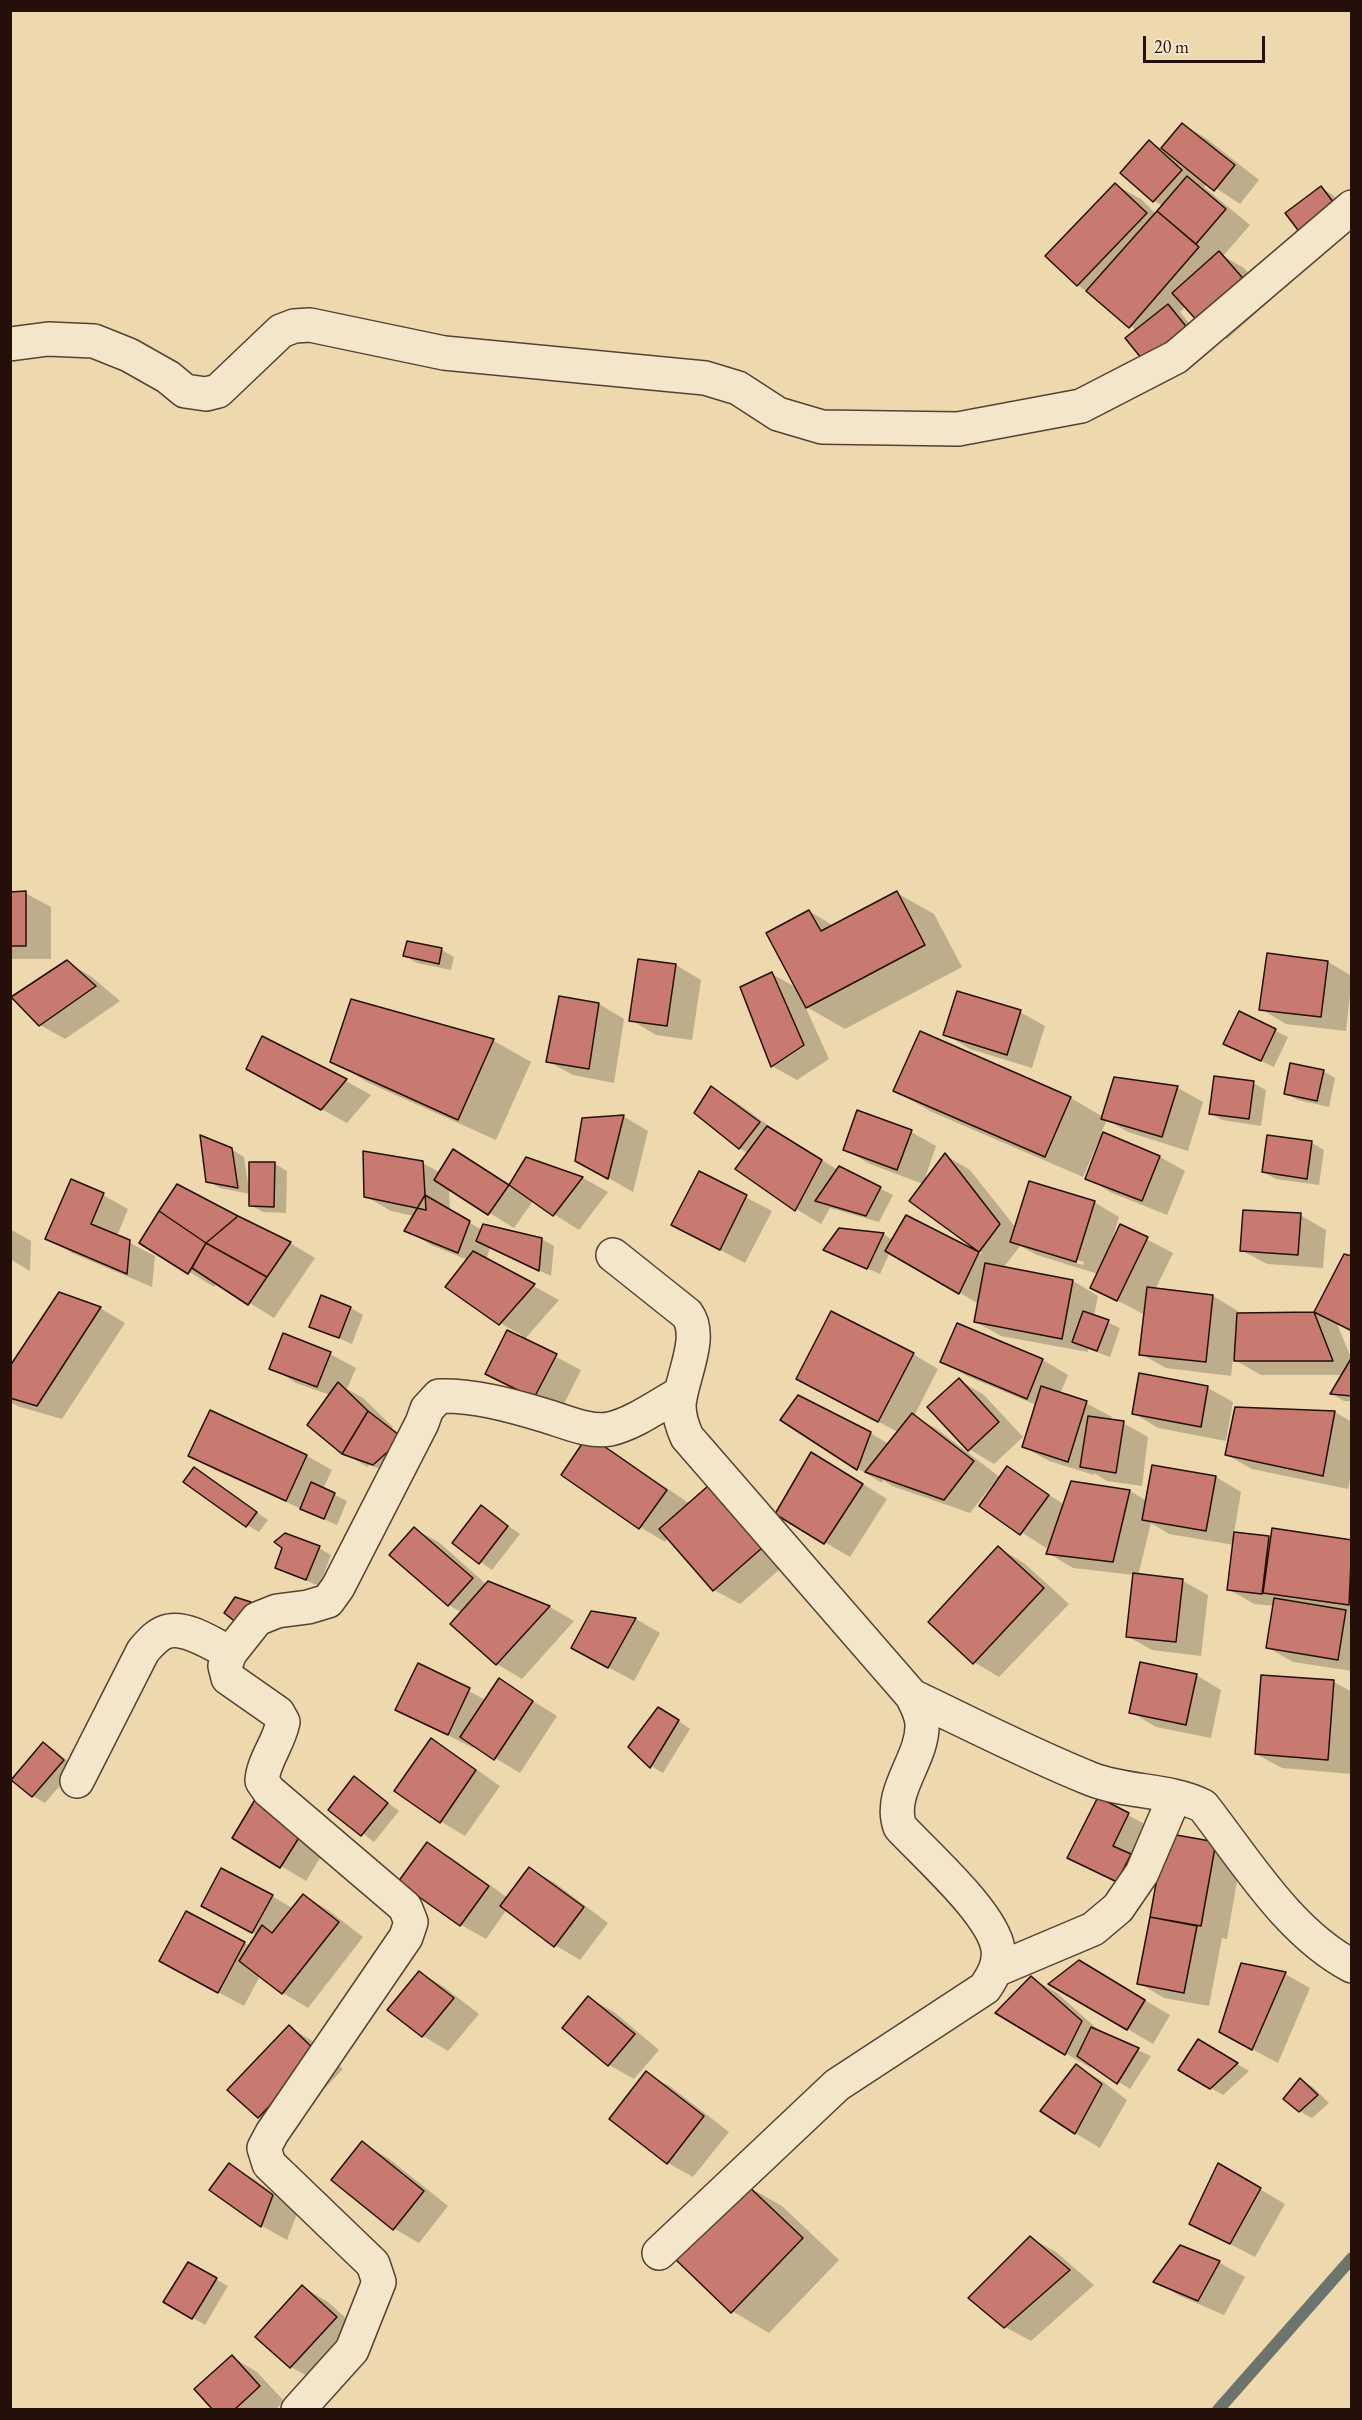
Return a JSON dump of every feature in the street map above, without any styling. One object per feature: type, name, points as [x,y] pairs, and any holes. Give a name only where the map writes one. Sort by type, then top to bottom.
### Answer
[{"type":"street","points":[[10,344],[48,339],[94,341],[129,356],[168,377],[185,391],[206,394],[218,391],[281,331],[294,326],[310,325],[444,353],[705,378],[738,388],[778,414],[822,427],[958,429],[1081,406],[1176,357],[1352,207]]},
{"type":"street","points":[[613,1255],[687,1314],[693,1322],[694,1339],[681,1393],[681,1422],[687,1437],[912,1696],[919,1709],[922,1723],[921,1737],[896,1802],[896,1816],[900,1827],[981,1912],[994,1930],[999,1951],[996,1970],[986,1988],[837,2085],[658,2253]]},
{"type":"street","points":[[298,2409],[352,2350],[379,2282],[374,2264],[269,2164],[264,2148],[406,1937],[411,1922],[405,1906],[269,1791],[262,1781],[262,1773],[280,1737],[283,1722],[278,1713],[228,1678],[225,1666],[230,1653],[257,1619],[277,1611],[308,1607],[328,1601],[338,1587],[427,1409],[439,1396],[457,1395],[537,1413],[592,1429],[609,1429],[628,1423],[681,1393]]},
{"type":"street","points":[[76,1781],[143,1651],[158,1636],[169,1630],[185,1632],[230,1653]]},
{"type":"street","points":[[912,1696],[1093,1780],[1174,1798],[1187,1798],[1203,1806],[1297,1927],[1330,1954],[1352,1966]]},
{"type":"street","points":[[996,1970],[1093,1929],[1118,1908],[1142,1873],[1174,1798]]},
{"type":"building","points":[[1182,123],[1235,165],[1214,191],[1161,148]]},
{"type":"building","points":[[1149,140],[1182,170],[1153,202],[1120,173]]},
{"type":"building","points":[[1187,176],[1226,209],[1196,244],[1157,211]]},
{"type":"building","points":[[1115,183],[1147,213],[1077,286],[1045,256]]},
{"type":"building","points":[[1321,186],[1340,211],[1304,238],[1285,213]]},
{"type":"building","points":[[1157,211],[1199,247],[1129,328],[1086,291]]},
{"type":"building","points":[[1219,251],[1248,284],[1201,325],[1172,293]]},
{"type":"building","points":[[1168,304],[1189,330],[1146,364],[1125,338]]},
{"type":"building","points":[[26,891],[26,946],[10,946],[10,892]]},
{"type":"building","points":[[897,891],[925,945],[806,1008],[766,933],[809,910],[821,931]]},
{"type":"building","points":[[407,941],[442,948],[439,964],[403,956]]},
{"type":"building","points":[[1267,953],[1328,961],[1321,1017],[1259,1010]]},
{"type":"building","points":[[638,959],[676,964],[667,1026],[629,1021]]},
{"type":"building","points":[[67,960],[96,986],[39,1026],[11,997]]},
{"type":"building","points":[[772,972],[804,1045],[771,1067],[740,987]]},
{"type":"building","points":[[957,991],[1021,1010],[1007,1055],[943,1035]]},
{"type":"building","points":[[559,996],[599,1003],[589,1069],[546,1062]]},
{"type":"building","points":[[351,999],[494,1039],[458,1120],[330,1062]]},
{"type":"building","points":[[1239,1011],[1276,1029],[1261,1061],[1223,1044]]},
{"type":"building","points":[[920,1031],[1071,1097],[1045,1157],[893,1091]]},
{"type":"building","points":[[262,1036],[347,1079],[321,1110],[246,1069]]},
{"type":"building","points":[[1290,1063],[1324,1070],[1317,1101],[1284,1094]]},
{"type":"building","points":[[1214,1076],[1254,1081],[1249,1119],[1209,1114]]},
{"type":"building","points":[[1114,1077],[1178,1086],[1162,1137],[1101,1119]]},
{"type":"building","points":[[711,1086],[760,1122],[739,1149],[694,1113]]},
{"type":"building","points":[[857,1110],[912,1130],[897,1170],[843,1150]]},
{"type":"building","points":[[624,1115],[608,1179],[575,1161],[582,1118]]},
{"type":"building","points":[[767,1126],[822,1160],[795,1211],[735,1169]]},
{"type":"building","points":[[1103,1132],[1160,1156],[1142,1201],[1085,1179]]},
{"type":"building","points":[[200,1135],[232,1148],[238,1188],[206,1182]]},
{"type":"building","points":[[1267,1135],[1312,1141],[1307,1179],[1262,1172]]},
{"type":"building","points":[[453,1149],[509,1185],[488,1215],[434,1180]]},
{"type":"building","points":[[363,1151],[423,1161],[426,1210],[364,1197]]},
{"type":"building","points":[[945,1153],[1000,1224],[979,1252],[909,1201]]},
{"type":"building","points":[[526,1157],[583,1177],[553,1216],[509,1185]]},
{"type":"building","points":[[249,1162],[275,1162],[274,1207],[249,1206]]},
{"type":"building","points":[[839,1166],[881,1187],[866,1216],[815,1201]]},
{"type":"building","points":[[699,1171],[747,1195],[720,1250],[671,1225]]},
{"type":"building","points":[[71,1179],[104,1193],[91,1224],[130,1240],[127,1274],[45,1239]]},
{"type":"building","points":[[1029,1181],[1095,1201],[1076,1262],[1010,1242]]},
{"type":"building","points":[[177,1184],[238,1216],[206,1243],[159,1211]]},
{"type":"building","points":[[425,1195],[470,1221],[458,1253],[404,1231]]},
{"type":"building","points":[[1243,1210],[1301,1213],[1298,1255],[1240,1251]]},
{"type":"building","points":[[159,1211],[206,1243],[188,1274],[139,1243]]},
{"type":"building","points":[[906,1215],[979,1252],[959,1294],[885,1251]]},
{"type":"building","points":[[238,1216],[291,1242],[267,1277],[206,1243]]},
{"type":"building","points":[[483,1224],[542,1238],[539,1271],[476,1241]]},
{"type":"building","points":[[1120,1224],[1148,1237],[1117,1301],[1090,1288]]},
{"type":"building","points":[[839,1228],[884,1233],[867,1269],[823,1250]]},
{"type":"building","points":[[206,1243],[267,1277],[248,1305],[192,1268]]},
{"type":"building","points":[[473,1251],[535,1284],[499,1325],[445,1287]]},
{"type":"building","points":[[1344,1254],[1352,1256],[1352,1331],[1314,1312]]},
{"type":"building","points":[[985,1263],[1073,1280],[1062,1339],[974,1322]]},
{"type":"building","points":[[1147,1287],[1213,1295],[1206,1362],[1139,1355]]},
{"type":"building","points":[[59,1292],[101,1307],[37,1406],[10,1398],[10,1366]]},
{"type":"building","points":[[321,1295],[351,1307],[339,1338],[309,1327]]},
{"type":"building","points":[[831,1311],[914,1353],[878,1422],[796,1379]]},
{"type":"building","points":[[1083,1311],[1109,1320],[1097,1351],[1072,1342]]},
{"type":"building","points":[[1314,1312],[1333,1361],[1234,1361],[1237,1313]]},
{"type":"building","points":[[957,1323],[1043,1359],[1027,1399],[940,1362]]},
{"type":"building","points":[[507,1330],[557,1354],[534,1398],[485,1374]]},
{"type":"building","points":[[283,1333],[331,1352],[317,1387],[269,1369]]},
{"type":"building","points":[[1352,1357],[1352,1396],[1330,1394]]},
{"type":"building","points":[[1139,1373],[1208,1386],[1201,1427],[1132,1414]]},
{"type":"building","points":[[959,1378],[999,1422],[968,1451],[927,1407]]},
{"type":"building","points":[[338,1382],[368,1411],[342,1454],[307,1425]]},
{"type":"building","points":[[1041,1386],[1087,1401],[1068,1462],[1022,1447]]},
{"type":"building","points":[[798,1395],[871,1432],[857,1470],[780,1420]]},
{"type":"building","points":[[1235,1407],[1335,1411],[1323,1476],[1225,1455]]},
{"type":"building","points":[[210,1410],[307,1455],[286,1501],[188,1456]]},
{"type":"building","points":[[368,1411],[403,1438],[373,1465],[342,1454]]},
{"type":"building","points":[[912,1413],[974,1461],[944,1500],[865,1472]]},
{"type":"building","points":[[1088,1416],[1124,1421],[1116,1473],[1080,1467]]},
{"type":"building","points":[[588,1435],[667,1490],[639,1529],[561,1475]]},
{"type":"building","points":[[811,1452],[863,1484],[824,1544],[775,1514]]},
{"type":"building","points":[[1152,1465],[1216,1476],[1206,1531],[1142,1520]]},
{"type":"building","points":[[1007,1466],[1049,1495],[1020,1535],[979,1506]]},
{"type":"building","points":[[194,1467],[257,1512],[246,1527],[183,1482]]},
{"type":"building","points":[[1071,1481],[1130,1490],[1113,1562],[1046,1554]]},
{"type":"building","points":[[311,1482],[335,1493],[324,1519],[300,1509]]},
{"type":"building","points":[[708,1486],[762,1548],[713,1591],[659,1529]]},
{"type":"building","points":[[481,1505],[508,1526],[479,1564],[452,1543]]},
{"type":"building","points":[[414,1527],[473,1578],[448,1606],[389,1555]]},
{"type":"building","points":[[1272,1528],[1352,1540],[1349,1605],[1263,1593]]},
{"type":"building","points":[[1234,1532],[1269,1536],[1262,1594],[1227,1590]]},
{"type":"building","points":[[285,1533],[320,1546],[306,1580],[275,1568],[282,1548],[274,1542]]},
{"type":"building","points":[[998,1546],[1044,1588],[973,1664],[928,1622]]},
{"type":"building","points":[[1133,1573],[1183,1579],[1176,1642],[1126,1637]]},
{"type":"building","points":[[488,1581],[550,1606],[496,1665],[450,1624]]},
{"type":"building","points":[[235,1597],[251,1602],[237,1623],[224,1613]]},
{"type":"building","points":[[1274,1598],[1346,1610],[1338,1660],[1266,1648]]},
{"type":"building","points":[[591,1611],[636,1618],[608,1668],[571,1648]]},
{"type":"building","points":[[1140,1662],[1197,1674],[1186,1725],[1129,1713]]},
{"type":"building","points":[[418,1663],[470,1688],[448,1735],[395,1710]]},
{"type":"building","points":[[1261,1675],[1334,1680],[1328,1760],[1255,1754]]},
{"type":"building","points":[[499,1678],[533,1701],[494,1760],[460,1737]]},
{"type":"building","points":[[658,1707],[679,1720],[650,1768],[628,1747]]},
{"type":"building","points":[[431,1738],[476,1770],[440,1823],[394,1791]]},
{"type":"building","points":[[43,1742],[64,1760],[32,1797],[11,1780]]},
{"type":"building","points":[[354,1776],[388,1803],[361,1836],[328,1810]]},
{"type":"building","points":[[1098,1797],[1129,1813],[1113,1846],[1131,1854],[1117,1882],[1067,1858]]},
{"type":"building","points":[[256,1798],[305,1828],[280,1868],[232,1838]]},
{"type":"building","points":[[1165,1833],[1216,1842],[1201,1926],[1150,1917]]},
{"type":"building","points":[[427,1842],[489,1886],[460,1926],[398,1882]]},
{"type":"building","points":[[529,1867],[584,1907],[554,1947],[500,1906]]},
{"type":"building","points":[[221,1868],[273,1895],[252,1933],[201,1906]]},
{"type":"building","points":[[303,1894],[339,1922],[282,1994],[239,1961],[262,1925],[272,1933]]},
{"type":"building","points":[[186,1911],[245,1942],[218,1993],[159,1961]]},
{"type":"building","points":[[1150,1917],[1197,1926],[1184,1993],[1137,1984]]},
{"type":"building","points":[[1079,1960],[1145,2000],[1127,2030],[1048,1984]]},
{"type":"building","points":[[1241,1963],[1286,1972],[1252,2050],[1219,2032]]},
{"type":"building","points":[[419,1971],[454,1998],[422,2037],[387,2010]]},
{"type":"building","points":[[1031,1976],[1082,2021],[1065,2055],[995,2013]]},
{"type":"building","points":[[588,1996],[635,2034],[608,2066],[562,2028]]},
{"type":"building","points":[[289,2025],[319,2054],[258,2118],[227,2090]]},
{"type":"building","points":[[1091,2027],[1139,2048],[1117,2084],[1077,2056]]},
{"type":"building","points":[[1198,2039],[1238,2063],[1210,2089],[1178,2070]]},
{"type":"building","points":[[1076,2064],[1102,2084],[1075,2134],[1040,2111]]},
{"type":"building","points":[[646,2071],[704,2116],[667,2164],[609,2119]]},
{"type":"building","points":[[1300,2078],[1318,2095],[1299,2112],[1283,2099]]},
{"type":"building","points":[[362,2141],[424,2191],[393,2230],[331,2180]]},
{"type":"building","points":[[229,2163],[273,2195],[261,2227],[209,2190]]},
{"type":"building","points":[[1218,2163],[1261,2188],[1230,2244],[1189,2224]]},
{"type":"building","points":[[745,2183],[803,2238],[731,2313],[673,2257]]},
{"type":"building","points":[[1030,2236],[1070,2270],[1004,2328],[968,2298]]},
{"type":"building","points":[[1180,2245],[1220,2261],[1198,2301],[1153,2282]]},
{"type":"building","points":[[188,2262],[217,2278],[192,2319],[163,2302]]},
{"type":"building","points":[[302,2285],[337,2317],[290,2368],[255,2337]]},
{"type":"building","points":[[232,2355],[260,2386],[234,2410],[213,2410],[194,2389]]},
{"type":"waterway","points":[[1218,2410],[1352,2258]]}]
